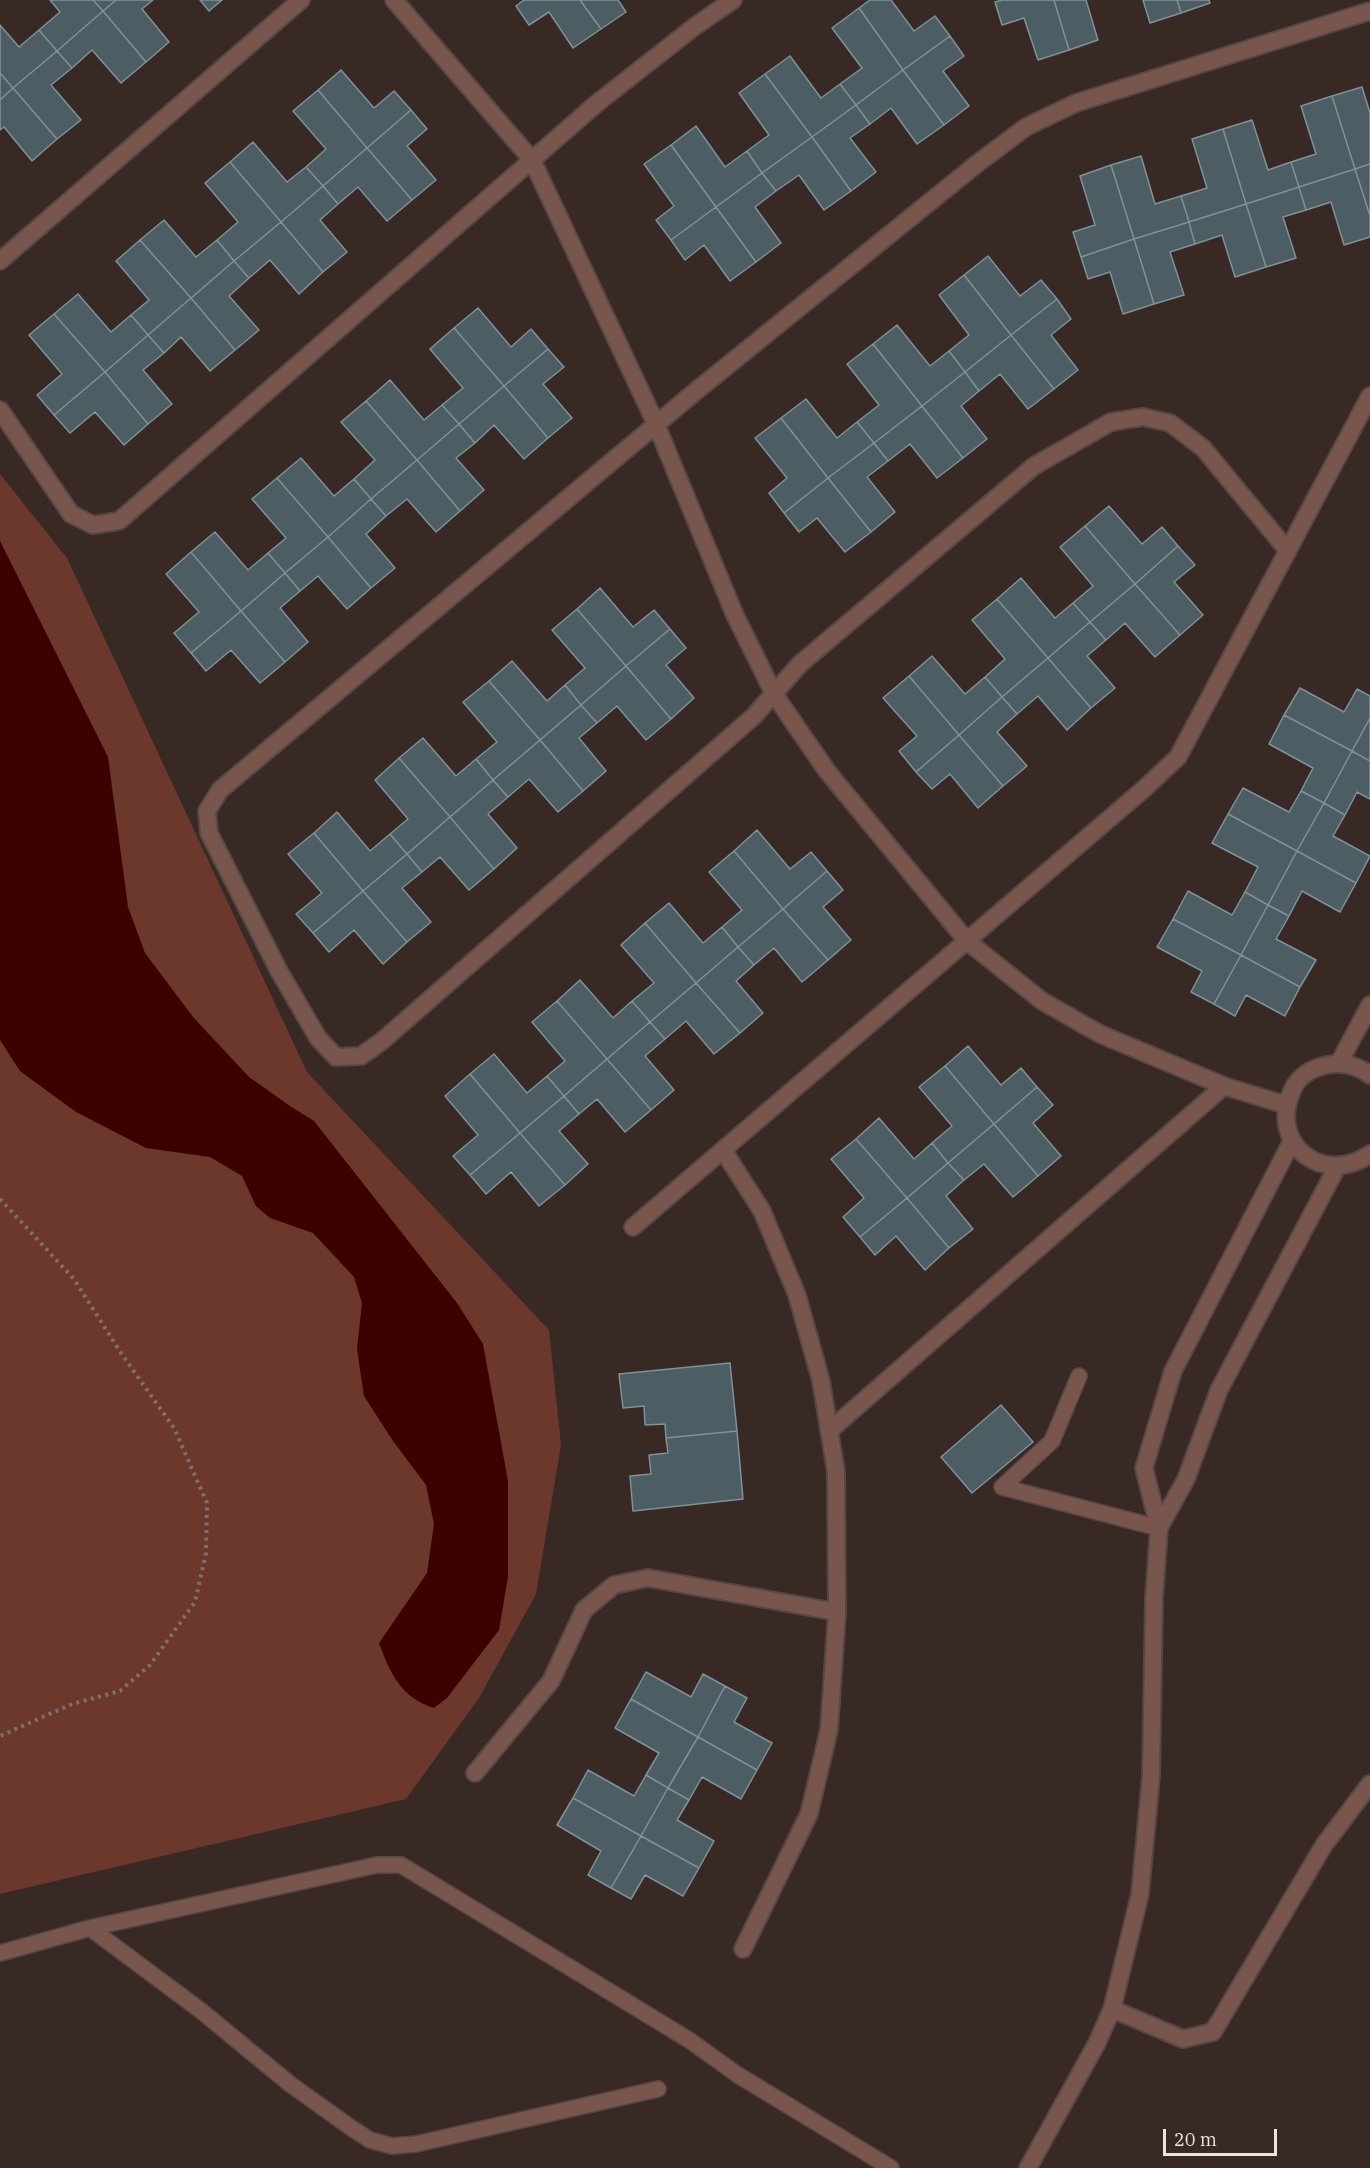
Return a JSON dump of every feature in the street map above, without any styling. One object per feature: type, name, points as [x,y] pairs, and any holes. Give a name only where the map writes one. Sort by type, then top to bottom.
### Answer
[{"type":"street","points":[[0,261],[301,0]]},
{"type":"street","points":[[394,0],[532,160],[656,424],[734,613],[774,694],[826,771],[967,941],[1042,1001],[1100,1034],[1224,1086],[1286,1105]]},
{"type":"street","points":[[0,410],[71,514],[93,525],[119,521],[596,104],[694,27],[733,0]]},
{"type":"street","points":[[1288,550],[1203,448],[1170,423],[1143,417],[1111,422],[1034,466],[800,664],[754,717],[382,1041],[361,1056],[336,1057],[318,1038],[279,971],[209,833],[207,811],[220,790],[656,424],[978,163],[1026,127],[1076,104],[1370,11]]},
{"type":"street","points":[[633,1227],[1145,788],[1178,757],[1370,396]]},
{"type":"street","points":[[1339,1063],[1370,1005]]},
{"type":"street","points":[[1370,1075],[1360,1068],[1339,1063],[1315,1067],[1296,1083],[1286,1105],[1285,1124],[1292,1141],[1311,1160],[1337,1167],[1358,1162],[1370,1154]]},
{"type":"street","points":[[829,1431],[1224,1086]]},
{"type":"street","points":[[1028,2168],[1097,2043],[1112,2009],[1140,1894],[1151,1776],[1154,1598],[1160,1528],[1144,1468],[1173,1371],[1292,1141]]},
{"type":"street","points":[[723,1150],[762,1211],[797,1294],[821,1381],[836,1472],[837,1612],[829,1730],[809,1814],[743,1949]]},
{"type":"street","points":[[1160,1528],[1186,1479],[1219,1390],[1337,1167]]},
{"type":"street","points":[[475,1773],[551,1681],[584,1610],[614,1585],[648,1578],[837,1612]]},
{"type":"street","points":[[1112,2009],[1183,2039],[1213,2032],[1324,1845],[1370,1784]]},
{"type":"lane","points":[[1080,1376],[1052,1441],[1002,1487],[1160,1528]]},
{"type":"lane","points":[[0,1953],[90,1928],[377,1865],[401,1865],[608,1990],[688,2040],[738,2075],[891,2168]]},
{"type":"lane","points":[[90,1928],[200,2010],[290,2084],[370,2140],[392,2146],[416,2144],[658,2088]]},
{"type":"path","points":[[0,1199],[74,1280],[121,1353],[174,1428],[207,1503],[206,1553],[195,1602],[150,1665],[120,1691],[72,1704],[0,1736]]},
{"type":"shaded area","points":[[0,474],[67,558],[307,1072],[549,1330],[561,1445],[536,1594],[479,1698],[406,1799],[0,1894]]},
{"type":"shaded area","points":[[0,541],[108,757],[128,907],[145,953],[193,1017],[249,1077],[314,1121],[457,1303],[483,1344],[508,1481],[508,1577],[499,1630],[447,1698],[434,1708],[413,1698],[398,1683],[379,1643],[427,1573],[434,1524],[426,1485],[393,1441],[364,1396],[357,1349],[362,1303],[354,1277],[313,1233],[270,1218],[256,1206],[242,1176],[210,1157],[146,1148],[76,1112],[20,1071],[0,1040]]},
{"type":"building","points":[[50,0],[93,0],[103,11],[57,51],[39,30],[60,12]]},
{"type":"building","points":[[93,0],[116,0],[103,11]]},
{"type":"building","points":[[116,0],[153,0],[142,9],[169,42],[146,62],[103,11]]},
{"type":"building","points":[[200,0],[222,0],[209,11]]},
{"type":"building","points":[[524,0],[580,0],[601,29],[573,48],[549,12],[529,25],[516,6]]},
{"type":"building","points":[[580,0],[618,0],[626,12],[601,29]]},
{"type":"building","points":[[870,0],[891,0],[914,31],[935,16],[950,36],[903,70],[859,8]]},
{"type":"building","points":[[1054,0],[1069,50],[1038,60],[1024,18],[1002,25],[995,2]]},
{"type":"building","points":[[1054,0],[1086,0],[1098,40],[1069,50]]},
{"type":"building","points":[[1143,0],[1177,0],[1181,13],[1150,23]]},
{"type":"building","points":[[1177,0],[1209,0],[1210,3],[1181,13]]},
{"type":"building","points":[[859,8],[903,70],[856,105],[840,84],[862,68],[832,28]]},
{"type":"building","points":[[103,11],[146,62],[121,83],[92,50],[72,68],[57,51]]},
{"type":"building","points":[[0,25],[19,47],[39,30],[57,51],[13,88],[0,73]]},
{"type":"building","points":[[950,36],[964,56],[943,71],[969,106],[944,125],[903,70]]},
{"type":"building","points":[[57,51],[72,68],[51,85],[81,120],[57,139],[13,88]]},
{"type":"building","points":[[790,56],[821,98],[840,84],[856,105],[812,137],[765,74]]},
{"type":"building","points":[[341,70],[374,108],[394,91],[411,110],[367,148],[318,90]]},
{"type":"building","points":[[903,70],[944,125],[917,144],[891,108],[870,124],[856,105]]},
{"type":"building","points":[[0,73],[13,88],[0,100]]},
{"type":"building","points":[[765,74],[812,137],[762,173],[747,151],[769,135],[739,93]]},
{"type":"building","points":[[1362,87],[1370,113],[1370,164],[1355,169],[1332,96]]},
{"type":"building","points":[[13,88],[57,139],[32,161],[4,127],[0,130],[0,100]]},
{"type":"building","points":[[318,90],[367,148],[323,186],[306,167],[326,149],[293,111]]},
{"type":"building","points":[[1332,96],[1355,169],[1299,187],[1291,162],[1316,154],[1301,106]]},
{"type":"building","points":[[856,105],[870,124],[850,138],[876,172],[851,191],[812,137]]},
{"type":"building","points":[[411,110],[427,129],[407,146],[436,180],[412,200],[367,148]]},
{"type":"building","points":[[1252,120],[1268,170],[1291,162],[1299,187],[1246,204],[1223,129]]},
{"type":"building","points":[[696,126],[725,167],[747,151],[762,173],[716,207],[671,145]]},
{"type":"building","points":[[1223,129],[1246,204],[1189,222],[1181,196],[1207,188],[1192,139]]},
{"type":"building","points":[[812,137],[851,191],[824,210],[799,175],[776,191],[762,173]]},
{"type":"building","points":[[253,142],[287,182],[306,167],[323,186],[281,222],[230,162]]},
{"type":"building","points":[[671,145],[716,207],[671,240],[656,220],[674,206],[644,164]]},
{"type":"building","points":[[367,148],[412,200],[387,221],[358,187],[338,204],[323,186]]},
{"type":"building","points":[[1141,156],[1155,204],[1181,196],[1189,222],[1134,239],[1111,165]]},
{"type":"building","points":[[230,162],[281,222],[234,261],[217,240],[238,222],[205,183]]},
{"type":"building","points":[[1370,164],[1370,216],[1355,169]]},
{"type":"building","points":[[1111,165],[1134,239],[1081,257],[1073,232],[1095,225],[1080,176]]},
{"type":"building","points":[[1355,169],[1370,216],[1370,237],[1344,245],[1331,202],[1306,210],[1299,187]]},
{"type":"building","points":[[762,173],[776,191],[755,207],[781,243],[756,262],[716,207]]},
{"type":"building","points":[[323,186],[338,204],[320,220],[347,252],[323,272],[281,222]]},
{"type":"building","points":[[1299,187],[1306,210],[1283,217],[1296,258],[1266,267],[1246,204]]},
{"type":"building","points":[[1246,204],[1266,267],[1235,277],[1222,235],[1195,244],[1189,222]]},
{"type":"building","points":[[716,207],[756,262],[730,281],[704,245],[685,260],[671,240]]},
{"type":"building","points":[[164,220],[196,257],[217,240],[234,261],[191,298],[140,240]]},
{"type":"building","points":[[281,222],[323,272],[299,294],[270,260],[249,278],[234,261]]},
{"type":"building","points":[[1189,222],[1195,244],[1170,252],[1184,295],[1154,304],[1134,239]]},
{"type":"building","points":[[1134,239],[1154,304],[1123,314],[1110,272],[1088,279],[1081,257]]},
{"type":"building","points":[[140,240],[191,298],[148,335],[131,315],[149,300],[116,261]]},
{"type":"building","points":[[988,256],[1020,296],[1041,280],[1057,299],[1011,335],[964,275]]},
{"type":"building","points":[[234,261],[249,278],[229,296],[259,330],[235,350],[191,298]]},
{"type":"building","points":[[964,275],[1011,335],[965,372],[949,351],[969,335],[939,295]]},
{"type":"building","points":[[78,294],[111,332],[131,315],[148,335],[105,372],[54,314]]},
{"type":"building","points":[[191,298],[235,350],[210,371],[181,337],[164,353],[148,335]]},
{"type":"building","points":[[1057,299],[1071,319],[1051,335],[1078,370],[1054,389],[1011,335]]},
{"type":"building","points":[[478,308],[511,347],[531,329],[548,349],[504,386],[454,328]]},
{"type":"building","points":[[54,314],[105,372],[54,415],[37,395],[62,374],[29,335]]},
{"type":"building","points":[[897,325],[930,366],[949,351],[965,372],[922,406],[873,344]]},
{"type":"building","points":[[454,328],[504,386],[459,424],[442,405],[463,388],[430,349]]},
{"type":"building","points":[[148,335],[164,353],[143,370],[172,404],[148,424],[105,372]]},
{"type":"building","points":[[1011,335],[1054,389],[1028,409],[1000,374],[979,391],[965,372]]},
{"type":"building","points":[[873,344],[922,406],[874,443],[857,422],[879,405],[847,364]]},
{"type":"building","points":[[548,349],[564,367],[543,384],[572,418],[548,438],[504,386]]},
{"type":"building","points":[[105,372],[148,424],[124,445],[95,412],[70,433],[54,415]]},
{"type":"building","points":[[965,372],[979,391],[961,406],[987,439],[963,458],[922,406]]},
{"type":"building","points":[[390,380],[424,420],[442,405],[459,424],[417,460],[366,401]]},
{"type":"building","points":[[504,386],[548,438],[524,459],[494,425],[475,443],[459,424]]},
{"type":"building","points":[[806,399],[837,438],[857,422],[874,443],[828,478],[781,418]]},
{"type":"building","points":[[366,401],[417,460],[371,499],[354,479],[375,460],[341,422]]},
{"type":"building","points":[[922,406],[963,458],[937,478],[910,444],[888,461],[874,443]]},
{"type":"building","points":[[781,418],[828,478],[784,513],[769,493],[787,478],[755,438]]},
{"type":"building","points":[[459,424],[475,443],[456,458],[484,490],[460,511],[417,460]]},
{"type":"building","points":[[874,443],[888,461],[867,477],[895,512],[871,532],[828,478]]},
{"type":"building","points":[[301,458],[334,496],[354,479],[371,499],[328,537],[277,478]]},
{"type":"building","points":[[417,460],[460,511],[436,532],[407,499],[386,516],[371,499]]},
{"type":"building","points":[[277,478],[328,537],[285,573],[268,553],[286,538],[252,499]]},
{"type":"building","points":[[828,478],[871,532],[845,552],[817,518],[799,532],[784,513]]},
{"type":"building","points":[[371,499],[386,516],[366,534],[395,568],[371,588],[328,537]]},
{"type":"building","points":[[1109,506],[1142,544],[1162,527],[1178,546],[1135,584],[1085,526]]},
{"type":"building","points":[[1085,526],[1135,584],[1090,622],[1073,603],[1093,586],[1060,547]]},
{"type":"building","points":[[215,532],[248,570],[268,553],[285,573],[241,611],[191,552]]},
{"type":"building","points":[[328,537],[371,588],[347,609],[318,576],[300,591],[285,573]]},
{"type":"building","points":[[1178,546],[1195,565],[1174,582],[1203,615],[1180,635],[1135,584]]},
{"type":"building","points":[[191,552],[241,611],[191,653],[174,633],[199,612],[166,574]]},
{"type":"building","points":[[285,573],[300,591],[280,608],[308,642],[285,662],[241,611]]},
{"type":"building","points":[[1021,578],[1055,618],[1073,603],[1090,622],[1048,658],[997,599]]},
{"type":"building","points":[[1135,584],[1180,635],[1155,657],[1125,623],[1106,640],[1090,622]]},
{"type":"building","points":[[600,588],[633,627],[654,610],[670,629],[626,666],[577,609]]},
{"type":"building","points":[[997,599],[1048,658],[1002,697],[985,677],[1005,659],[972,620]]},
{"type":"building","points":[[577,609],[626,666],[581,705],[565,685],[585,668],[552,630]]},
{"type":"building","points":[[241,611],[285,662],[260,683],[231,650],[206,671],[191,653]]},
{"type":"building","points":[[1090,622],[1106,640],[1087,656],[1115,688],[1091,708],[1048,658]]},
{"type":"building","points":[[670,629],[686,648],[666,665],[694,698],[671,719],[626,666]]},
{"type":"building","points":[[932,656],[965,694],[985,677],[1002,697],[959,735],[909,676]]},
{"type":"building","points":[[1048,658],[1091,708],[1067,730],[1038,696],[1017,714],[1002,697]]},
{"type":"building","points":[[512,661],[547,701],[565,685],[581,705],[540,740],[489,681]]},
{"type":"building","points":[[626,666],[671,719],[646,740],[617,706],[597,723],[581,705]]},
{"type":"building","points":[[909,676],[959,735],[916,772],[899,751],[917,736],[883,698]]},
{"type":"building","points":[[489,681],[540,740],[493,780],[476,759],[497,742],[463,702]]},
{"type":"building","points":[[1300,688],[1344,712],[1357,689],[1370,696],[1370,718],[1352,751],[1284,715]]},
{"type":"building","points":[[1002,697],[1017,714],[997,732],[1027,766],[1003,786],[959,735]]},
{"type":"building","points":[[581,705],[597,723],[579,738],[606,771],[583,791],[540,740]]},
{"type":"building","points":[[1284,715],[1352,751],[1324,803],[1301,791],[1313,768],[1269,744]]},
{"type":"building","points":[[1370,718],[1370,761],[1352,751]]},
{"type":"building","points":[[959,735],[1003,786],[978,808],[950,774],[932,789],[916,772]]},
{"type":"building","points":[[423,738],[456,776],[476,759],[493,780],[450,817],[399,758]]},
{"type":"building","points":[[540,740],[583,791],[558,812],[529,779],[508,797],[493,780]]},
{"type":"building","points":[[1352,751],[1370,761],[1370,799],[1357,792],[1345,815],[1324,803]]},
{"type":"building","points":[[399,758],[450,817],[407,854],[390,834],[408,819],[375,780]]},
{"type":"building","points":[[493,780],[508,797],[488,814],[517,848],[494,869],[450,817]]},
{"type":"building","points":[[1243,788],[1289,812],[1301,791],[1324,803],[1297,851],[1228,814]]},
{"type":"building","points":[[1324,803],[1345,815],[1333,836],[1370,856],[1356,883],[1297,851]]},
{"type":"building","points":[[337,812],[370,851],[390,834],[407,854],[363,891],[314,833]]},
{"type":"building","points":[[1228,814],[1297,851],[1268,905],[1245,892],[1258,867],[1212,843]]},
{"type":"building","points":[[450,817],[494,869],[469,890],[440,857],[422,872],[407,854]]},
{"type":"building","points":[[757,830],[790,869],[811,852],[827,871],[783,909],[734,851]]},
{"type":"building","points":[[314,833],[363,891],[313,933],[296,914],[322,893],[288,854]]},
{"type":"building","points":[[734,851],[783,909],[738,947],[722,927],[742,910],[709,872]]},
{"type":"building","points":[[1297,851],[1356,883],[1340,912],[1302,891],[1289,916],[1268,905]]},
{"type":"building","points":[[407,854],[422,872],[402,888],[431,922],[407,942],[363,891]]},
{"type":"building","points":[[827,871],[843,890],[823,907],[851,940],[828,960],[783,909]]},
{"type":"building","points":[[363,891],[407,942],[383,964],[354,930],[329,952],[313,933]]},
{"type":"building","points":[[1188,891],[1232,915],[1245,892],[1268,905],[1241,955],[1173,919]]},
{"type":"building","points":[[669,903],[703,943],[722,927],[738,947],[696,983],[645,923]]},
{"type":"building","points":[[1268,905],[1289,916],[1276,939],[1316,960],[1300,987],[1241,955]]},
{"type":"building","points":[[783,909],[828,960],[802,982],[774,948],[754,965],[738,947]]},
{"type":"building","points":[[1173,919],[1241,955],[1214,1004],[1191,992],[1202,971],[1157,947]]},
{"type":"building","points":[[645,923],[696,983],[650,1022],[632,1001],[654,983],[621,945]]},
{"type":"building","points":[[738,947],[754,965],[736,981],[763,1013],[740,1033],[696,983]]},
{"type":"building","points":[[1241,955],[1300,987],[1285,1016],[1246,995],[1235,1016],[1214,1004]]},
{"type":"building","points":[[580,980],[613,1018],[632,1001],[650,1022],[607,1059],[557,1001]]},
{"type":"building","points":[[696,983],[740,1033],[714,1054],[686,1021],[665,1039],[650,1022]]},
{"type":"building","points":[[557,1001],[607,1059],[564,1096],[547,1076],[565,1061],[532,1022]]},
{"type":"building","points":[[650,1022],[665,1039],[645,1056],[674,1090],[651,1110],[607,1059]]},
{"type":"building","points":[[968,1046],[1001,1085],[1021,1068],[1037,1087],[994,1124],[945,1066]]},
{"type":"building","points":[[494,1054],[527,1093],[547,1076],[564,1096],[520,1133],[470,1074]]},
{"type":"building","points":[[607,1059],[651,1110],[625,1132],[597,1099],[579,1114],[564,1096]]},
{"type":"building","points":[[945,1066],[994,1124],[948,1163],[932,1143],[952,1126],[919,1087]]},
{"type":"building","points":[[470,1074],[520,1133],[470,1175],[453,1156],[478,1135],[445,1096]]},
{"type":"building","points":[[1037,1087],[1053,1105],[1033,1123],[1061,1156],[1038,1176],[994,1124]]},
{"type":"building","points":[[564,1096],[579,1114],[559,1131],[588,1164],[565,1185],[520,1133]]},
{"type":"building","points":[[879,1118],[914,1159],[932,1143],[948,1163],[907,1198],[856,1139]]},
{"type":"building","points":[[994,1124],[1038,1176],[1013,1197],[984,1164],[964,1180],[948,1163]]},
{"type":"building","points":[[520,1133],[565,1185],[539,1206],[511,1172],[486,1194],[470,1175]]},
{"type":"building","points":[[856,1139],[907,1198],[860,1237],[843,1217],[864,1198],[831,1159]]},
{"type":"building","points":[[948,1163],[964,1180],[946,1196],[973,1229],[949,1248],[907,1198]]},
{"type":"building","points":[[907,1198],[949,1248],[925,1270],[896,1236],[875,1255],[860,1237]]},
{"type":"building","points":[[730,1363],[737,1431],[666,1438],[665,1424],[645,1425],[644,1406],[623,1408],[619,1374]]},
{"type":"building","points":[[1001,1405],[1033,1442],[972,1493],[941,1457]]},
{"type":"building","points":[[737,1431],[743,1499],[633,1511],[630,1476],[651,1474],[649,1455],[668,1453],[666,1438]]},
{"type":"building","points":[[646,1672],[691,1697],[703,1674],[725,1686],[698,1737],[631,1699]]},
{"type":"building","points":[[725,1686],[747,1698],[734,1722],[772,1743],[757,1770],[698,1737]]},
{"type":"building","points":[[631,1699],[698,1737],[668,1788],[646,1775],[659,1753],[615,1728]]},
{"type":"building","points":[[698,1737],[757,1770],[741,1799],[702,1777],[689,1800],[668,1788]]},
{"type":"building","points":[[588,1770],[634,1796],[646,1775],[668,1788],[641,1836],[573,1798]]},
{"type":"building","points":[[668,1788],[689,1800],[677,1820],[714,1841],[699,1868],[641,1836]]},
{"type":"building","points":[[573,1798],[641,1836],[611,1888],[588,1875],[601,1851],[557,1825]]},
{"type":"building","points":[[641,1836],[699,1868],[683,1896],[645,1875],[631,1899],[611,1888]]}]
